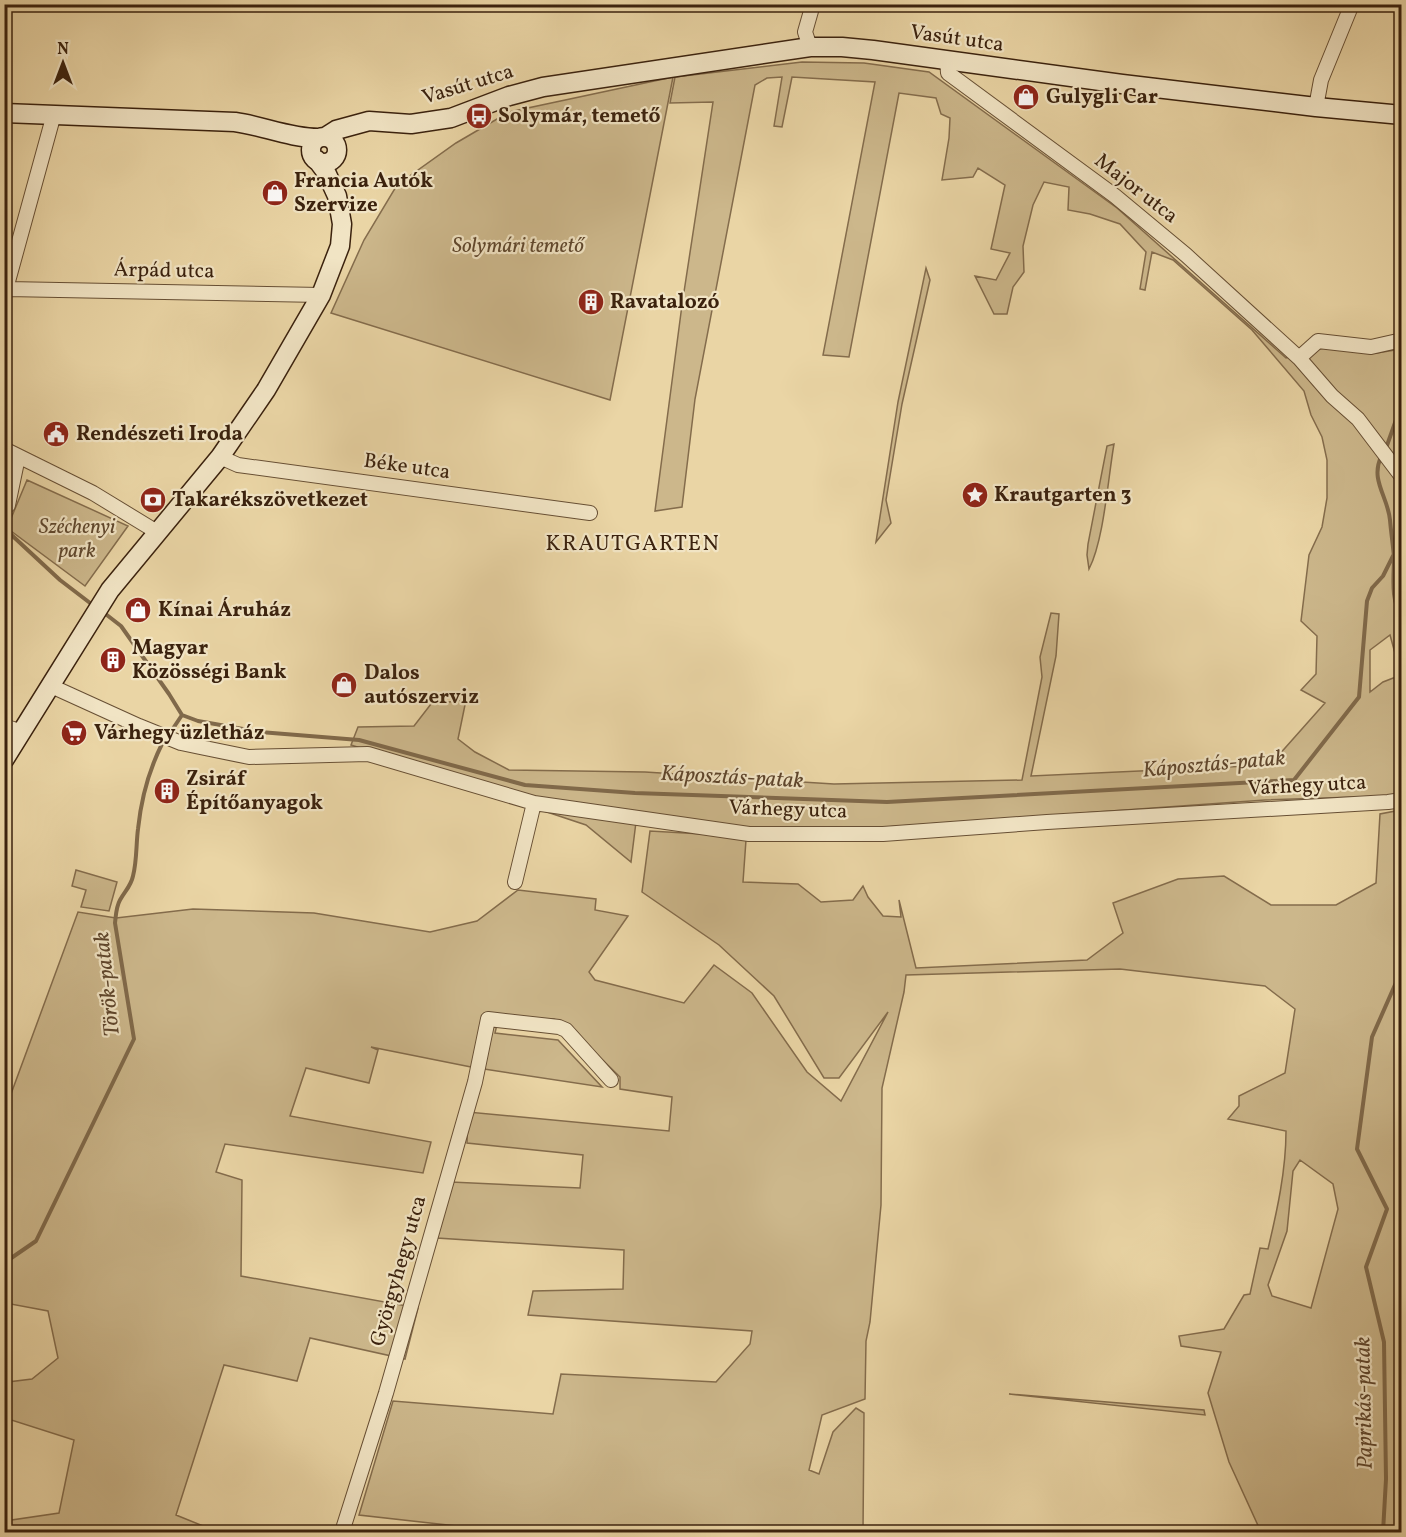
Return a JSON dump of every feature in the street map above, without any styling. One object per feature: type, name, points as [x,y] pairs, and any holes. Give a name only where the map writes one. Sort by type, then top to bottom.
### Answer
[{"type":"street","points":[[810,47],[806,32],[813,4]]},
{"type":"street","points":[[1316,108],[1320,80],[1352,4]]},
{"type":"street","name":"Vasút utca","points":[[324,150],[336,130],[369,121],[408,124],[451,118],[509,96],[543,87],[810,47],[852,48],[1316,108],[1401,115]]},
{"type":"street","name":"Major utca","points":[[947,60],[948,73],[1114,196],[1186,255],[1299,358],[1332,396],[1358,419],[1401,477]]},
{"type":"street","points":[[4,113],[235,122],[255,125],[324,150],[327,172],[342,214],[342,236],[331,274],[266,390],[220,457],[110,590],[90,618],[51,686],[13,729],[4,760]]},
{"type":"street","name":"Árpád utca","points":[[54,114],[6,292],[321,295]]},
{"type":"street","points":[[1299,358],[1318,341],[1371,347],[1401,340]]},
{"type":"street","points":[[4,449],[93,494],[157,532]]},
{"type":"street","points":[[4,505],[8,505],[14,486],[18,457]]},
{"type":"street","name":"Béke utca","points":[[220,457],[238,465],[590,513]]},
{"type":"street","name":"Várhegy utca","points":[[51,686],[181,743],[249,757],[368,754],[534,803],[749,834],[883,834],[1401,800]]},
{"type":"street","points":[[515,882],[534,803]]},
{"type":"street","name":"Györgyhegy utca","points":[[342,1533],[386,1393],[475,1082],[488,1019],[560,1027],[566,1030],[611,1080]]},
{"type":"green space","points":[[802,62],[864,63],[929,72],[1117,208],[1286,358],[1324,348],[1377,353],[1401,349],[1401,675],[1401,793],[1387,796],[1265,800],[886,827],[743,827],[637,814],[631,862],[586,825],[471,783],[351,745],[358,727],[414,726],[431,704],[466,700],[458,739],[475,752],[509,770],[645,772],[834,784],[1022,780],[1042,677],[1040,657],[1051,613],[1059,614],[1056,656],[1031,776],[1270,765],[1325,703],[1301,690],[1316,674],[1317,636],[1301,621],[1309,555],[1322,527],[1327,498],[1327,460],[1322,437],[1311,415],[1304,391],[1252,330],[1173,260],[1152,252],[1145,290],[1140,289],[1146,252],[1120,224],[1090,214],[1068,210],[1069,187],[1044,182],[1033,205],[1023,246],[1024,272],[1013,287],[1007,314],[994,314],[975,276],[996,280],[1010,253],[991,249],[1005,185],[978,168],[973,177],[942,180],[950,118],[941,114],[936,98],[899,93],[849,357],[823,355],[875,82],[792,77],[782,127],[774,126],[782,77],[767,78],[755,85],[695,399],[682,507],[655,511],[682,305],[713,102],[670,103],[675,77]],"holes":[[[1390,635],[1401,675],[1383,682],[1370,692],[1370,650]]]},
{"type":"green space","name":"Solymári temető","points":[[673,77],[610,400],[331,313],[364,240],[397,185],[456,143],[509,112]]},
{"type":"green space","points":[[926,268],[930,280],[902,404],[886,500],[891,523],[876,542],[898,402]]},
{"type":"green space","points":[[1114,444],[1102,526],[1089,569],[1088,544],[1107,446]]},
{"type":"green space","name":"Széchenyi park","points":[[27,480],[128,526],[85,586],[7,528]]},
{"type":"green space","points":[[1401,810],[1401,1532],[1261,1532],[1229,1462],[1208,1393],[1221,1352],[1181,1346],[1179,1336],[1224,1329],[1244,1295],[1250,1294],[1260,1248],[1268,1249],[1283,1176],[1286,1131],[1228,1119],[1239,1106],[1239,1096],[1285,1073],[1295,1009],[1265,986],[1120,969],[906,975],[882,1088],[881,1205],[870,1322],[866,1341],[865,1399],[822,1415],[809,1470],[819,1474],[833,1432],[856,1408],[864,1413],[863,1532],[510,1532],[359,1515],[393,1401],[553,1414],[561,1374],[716,1382],[750,1344],[752,1331],[528,1315],[533,1291],[623,1289],[624,1250],[437,1238],[451,1182],[580,1188],[583,1155],[467,1143],[468,1112],[669,1131],[672,1097],[620,1089],[620,1077],[567,1025],[554,1019],[498,1020],[495,1033],[558,1040],[602,1087],[471,1067],[371,1047],[378,1050],[369,1083],[306,1068],[290,1116],[431,1142],[423,1173],[225,1144],[216,1172],[242,1180],[241,1276],[418,1308],[405,1359],[310,1338],[297,1381],[224,1365],[176,1515],[218,1532],[5,1532],[5,1521],[59,1513],[74,1440],[5,1418],[5,1392],[8,1382],[32,1379],[58,1358],[48,1311],[5,1303],[4,1197],[7,1195],[4,1191],[4,1113],[78,912],[116,918],[193,909],[314,913],[430,932],[477,921],[518,890],[596,899],[595,910],[628,916],[589,972],[595,980],[684,1003],[714,965],[752,993],[807,1072],[841,1101],[888,1012],[839,1078],[824,1078],[774,996],[719,945],[642,892],[650,831],[702,834],[746,840],[743,882],[798,884],[821,902],[853,900],[863,886],[868,897],[883,916],[901,917],[899,900],[916,968],[1087,960],[1123,933],[1113,903],[1178,879],[1224,876],[1271,905],[1336,905],[1376,883],[1380,814]],"holes":[[[1300,1160],[1333,1184],[1338,1209],[1311,1308],[1272,1296],[1268,1285],[1287,1231],[1293,1171]]]},
{"type":"green space","points":[[76,870],[117,882],[109,911],[81,907],[86,890],[72,886]]},
{"type":"green space","points":[[1009,1394],[1204,1410],[1205,1415]]},
{"type":"waterway","name":"Paprikás-patak","points":[[1385,451],[1402,403]]},
{"type":"waterway","name":"Paprikás-patak","points":[[1381,457],[1378,465],[1378,481],[1389,512],[1394,557],[1394,595],[1402,616]]},
{"type":"waterway","name":"Káposztás-patak","points":[[4,528],[60,580],[94,606]]},
{"type":"waterway","name":"Káposztás-patak","points":[[103,612],[121,626],[182,715],[198,721],[260,732],[359,740],[525,785],[635,793],[887,802],[1294,780],[1359,697],[1367,601],[1372,588],[1383,576],[1394,554]]},
{"type":"waterway","name":"Török-patak","points":[[172,730],[182,715]]},
{"type":"waterway","name":"Török-patak","points":[[4,1263],[36,1241],[134,1039],[115,923],[116,911],[133,876],[143,796],[162,744]]},
{"type":"waterway","name":"Paprikás-patak","points":[[1383,1532],[1386,1479],[1384,1342],[1366,1267],[1387,1209],[1357,1149],[1372,1037],[1402,969]]},
{"type":"place","name":"Gulygli Car","points":[[1026,97]]},
{"type":"place","name":"Solymár, temető","points":[[479,116]]},
{"type":"place","name":"Francia Autók Szervize","points":[[275,193]]},
{"type":"place","name":"Ravatalozó","points":[[591,302]]},
{"type":"place","name":"Rendészeti Iroda","points":[[56,434]]},
{"type":"place","name":"Krautgarten 3","points":[[975,495]]},
{"type":"place","name":"Takarékszövetkezet","points":[[153,500]]},
{"type":"place","name":"Kínai Áruház","points":[[138,610]]},
{"type":"place","name":"Magyar Közösségi Bank","points":[[113,660]]},
{"type":"place","name":"Dalos autószerviz","points":[[344,685]]},
{"type":"place","name":"Várhegy üzletház","points":[[74,733]]},
{"type":"place","name":"Zsiráf Építőanyagok","points":[[167,791]]},
{"type":"district","name":"KRAUTGARTEN","points":[[633,544]]}]
